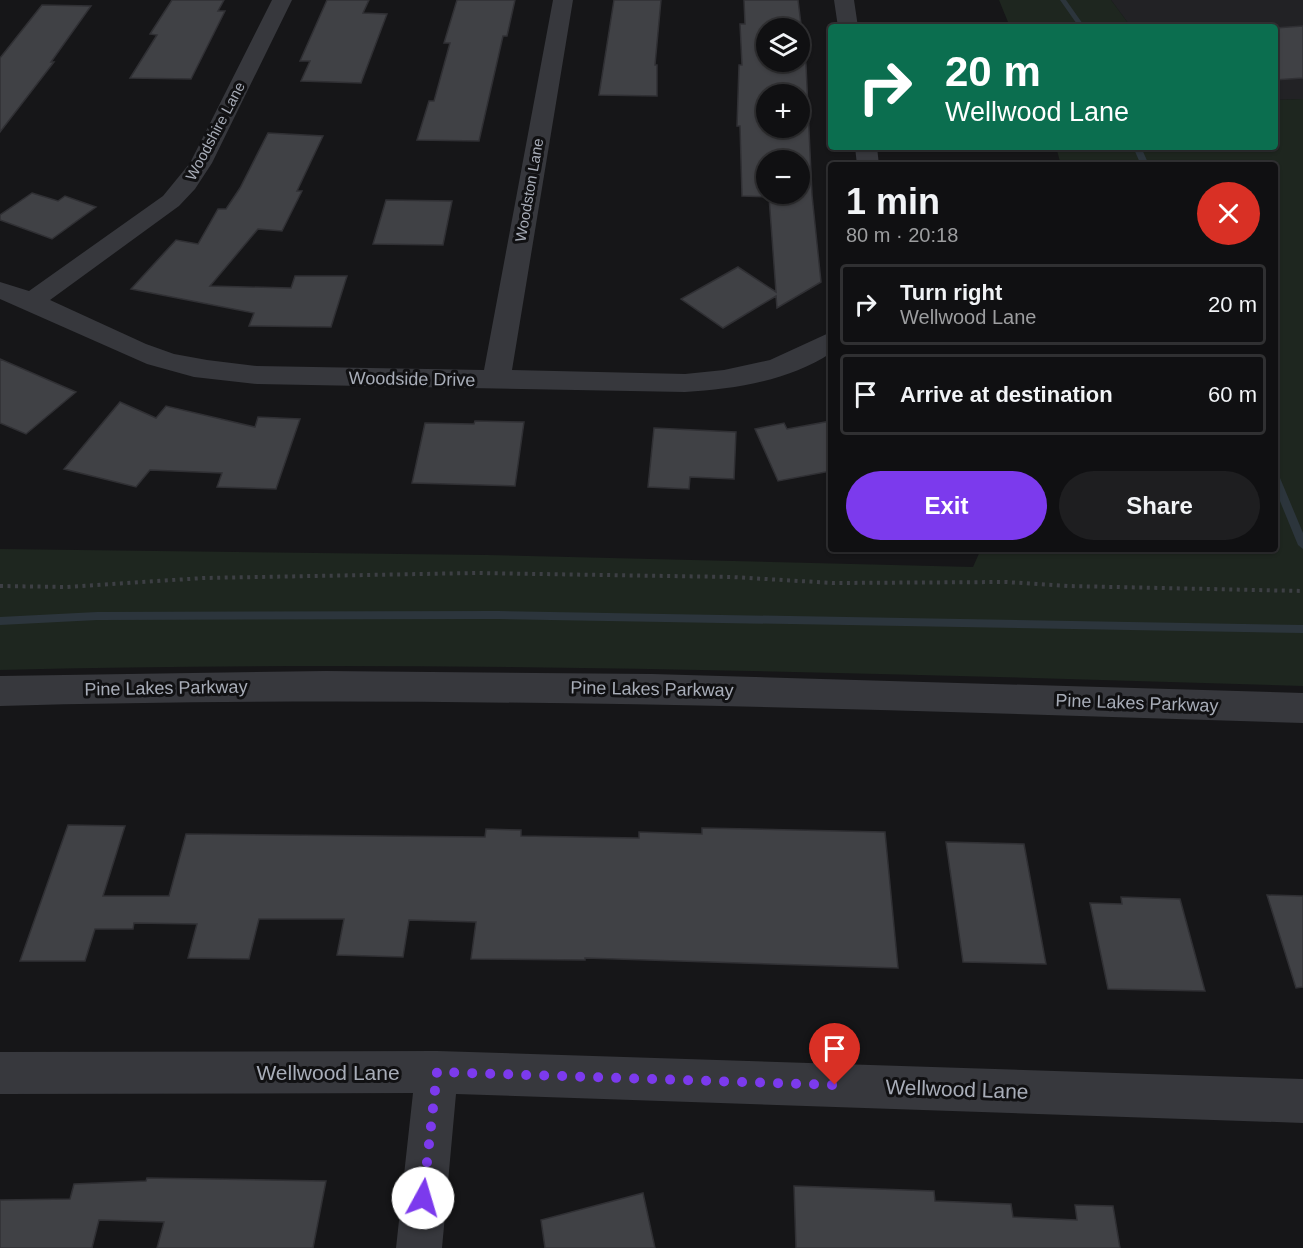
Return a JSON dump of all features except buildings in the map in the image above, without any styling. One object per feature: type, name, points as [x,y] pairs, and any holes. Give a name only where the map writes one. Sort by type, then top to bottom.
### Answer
[{"type":"street","name":"Woodshire Lane","points":[[32,301],[149,218],[188,184],[201,163],[282,0]]},
{"type":"street","name":"Woodston Lane","points":[[496,381],[563,0]]},
{"type":"street","points":[[844,0],[848,24]]},
{"type":"street","name":"Woodside Drive","points":[[0,290],[32,301],[141,352],[170,362],[204,369],[257,375],[664,384],[723,380],[784,365],[828,343]]},
{"type":"street","name":"Pine Lakes Parkway","points":[[0,691],[287,687],[610,687],[1303,708]]},
{"type":"street","points":[[419,1248],[437,1072]]},
{"type":"street","name":"Wellwood Lane","points":[[0,1073],[437,1072],[1303,1101]]},
{"type":"path","points":[[0,586],[66,587],[204,578],[476,573],[732,577],[833,583],[1006,582],[1068,586],[1303,591]]},
{"type":"shaded area","points":[[999,0],[1111,0],[1129,24],[1009,24]]},
{"type":"shaded area","points":[[1111,0],[1303,0],[1303,99],[1278,100],[1278,24],[1129,24]]},
{"type":"shaded area","points":[[1303,99],[1303,686],[652,669],[326,666],[0,670],[0,549],[486,555],[973,567],[980,552],[1278,552],[1278,162],[1060,162],[1057,150],[1278,150],[1278,100]]},
{"type":"waterway","points":[[1063,0],[1080,24]]},
{"type":"waterway","points":[[1138,150],[1144,162]]},
{"type":"waterway","points":[[1278,485],[1303,545]]},
{"type":"waterway","points":[[0,621],[97,616],[498,615],[1303,629]]},
{"type":"route","points":[[423,1198],[437,1072],[835,1085]]}]
